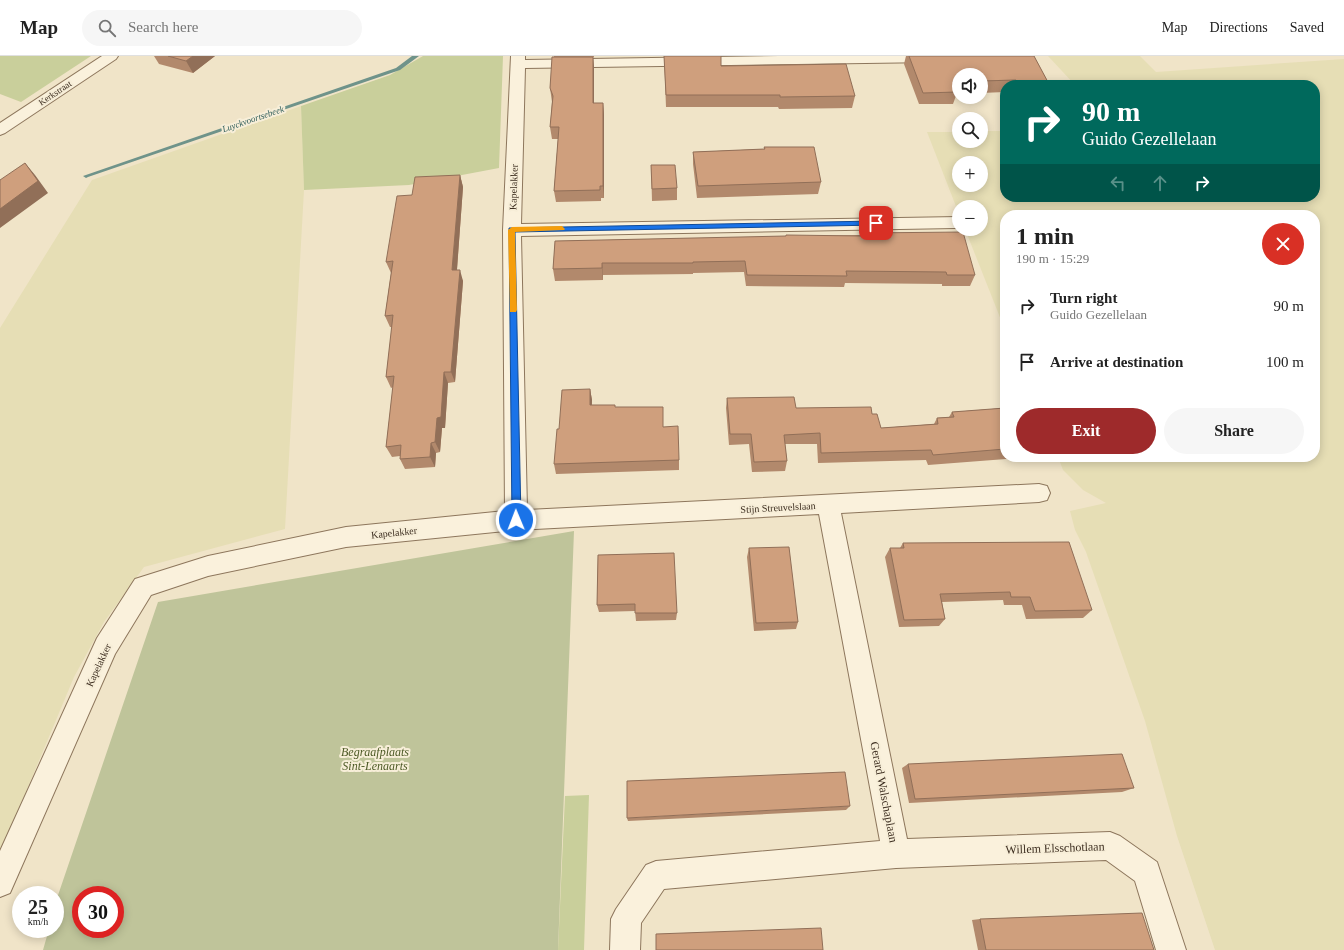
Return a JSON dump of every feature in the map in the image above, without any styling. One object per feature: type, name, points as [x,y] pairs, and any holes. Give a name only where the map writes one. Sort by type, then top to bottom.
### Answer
[{"type":"street","name":"Kerkstraat","points":[[0,130],[111,56]]},
{"type":"street","points":[[518,60],[946,58]]},
{"type":"street","name":"Kapelakker","points":[[0,883],[106,646],[143,587],[208,566],[346,537],[516,520],[512,230],[518,60]]},
{"type":"street","points":[[512,230],[952,222]]},
{"type":"street","name":"Stijn Streuvelslaan","points":[[516,520],[1039,493]]},
{"type":"street","name":"Gerard Walschaplaan","points":[[625,950],[626,918],[656,875],[896,854],[828,504]]},
{"type":"street","name":"Willem Elsschotlaan","points":[[896,854],[1110,846],[1147,872],[1171,950]]},
{"type":"shaded area","points":[[1048,56],[1140,56],[1156,72],[1344,59],[1344,950],[1215,950],[1177,836],[1145,721],[1086,552],[1075,530],[1070,511],[1106,503],[1083,490],[1063,470],[1060,462],[1320,462],[1320,210],[1000,210],[1000,317],[968,236],[988,236],[988,200],[954,200],[927,132],[952,132],[952,148],[988,148],[988,131],[1000,131],[1000,202],[1320,202],[1320,80],[1070,80]]},
{"type":"shaded area","points":[[301,106],[304,190],[285,529],[144,567],[104,622],[74,677],[5,842],[0,848],[0,328],[92,180]]},
{"type":"green space","points":[[0,56],[91,56],[21,102],[0,94]]},
{"type":"green space","points":[[423,56],[503,56],[499,168],[409,185],[304,190],[301,106],[390,75]]},
{"type":"green space","name":"Begraafplaats Sint-Lenaarts","points":[[574,531],[558,950],[43,950],[46,938],[64,938],[64,886],[61,886],[158,602]]},
{"type":"green space","points":[[589,795],[584,950],[558,950],[565,796]]},
{"type":"building","points":[[168,56],[193,56],[186,61]]},
{"type":"building","points":[[664,56],[721,56],[721,66],[846,64],[855,96],[780,97],[780,95],[666,95]]},
{"type":"building","points":[[909,56],[1034,56],[1047,80],[988,81],[988,68],[952,68],[952,92],[923,93]]},
{"type":"building","points":[[552,57],[593,57],[593,103],[603,103],[603,186],[600,186],[600,190],[554,191],[559,127],[550,127],[553,96],[550,88]]},
{"type":"building","points":[[764,147],[814,147],[821,182],[698,186],[693,152],[765,149]]},
{"type":"building","points":[[25,163],[38,181],[0,209],[0,180]]},
{"type":"building","points":[[651,165],[675,165],[677,188],[652,189]]},
{"type":"building","points":[[460,175],[452,270],[460,270],[451,372],[444,372],[441,417],[437,418],[435,442],[431,443],[430,457],[400,459],[401,445],[386,447],[394,376],[386,377],[393,315],[385,316],[393,261],[386,262],[397,196],[412,195],[415,177]]},
{"type":"building","points":[[952,232],[952,236],[964,236],[975,275],[947,275],[946,272],[846,271],[847,276],[747,275],[745,261],[693,263],[602,263],[602,268],[553,269],[555,241],[786,235],[862,236],[862,233]]},
{"type":"building","points":[[590,389],[590,405],[615,405],[615,407],[663,407],[663,427],[678,426],[679,460],[554,464],[557,429],[559,429],[562,390]]},
{"type":"building","points":[[794,397],[796,408],[871,407],[872,414],[877,414],[881,428],[938,424],[937,418],[954,417],[952,412],[1000,408],[1000,449],[933,455],[931,450],[821,453],[820,433],[784,435],[787,461],[754,462],[751,434],[730,434],[727,398]]},
{"type":"building","points":[[1069,542],[1092,610],[1035,611],[1030,597],[1011,597],[1010,592],[940,594],[945,619],[904,620],[890,548],[904,548],[903,543]]},
{"type":"building","points":[[789,547],[798,622],[756,623],[749,548]]},
{"type":"building","points":[[674,553],[677,613],[635,613],[635,604],[597,605],[598,555]]},
{"type":"building","points":[[1122,754],[1134,788],[915,799],[908,764]]},
{"type":"building","points":[[845,772],[850,806],[627,818],[627,781]]},
{"type":"building","points":[[1142,913],[1154,950],[986,950],[980,919]]},
{"type":"building","points":[[821,928],[823,950],[656,950],[656,934]]},
{"type":"waterway","name":"Luyckvoortsebeek","points":[[86,176],[398,69],[416,56]]},
{"type":"slow traffic","points":[[513,310],[512,230],[562,229]]},
{"type":"route","points":[[516,520],[512,230],[876,223]]}]
